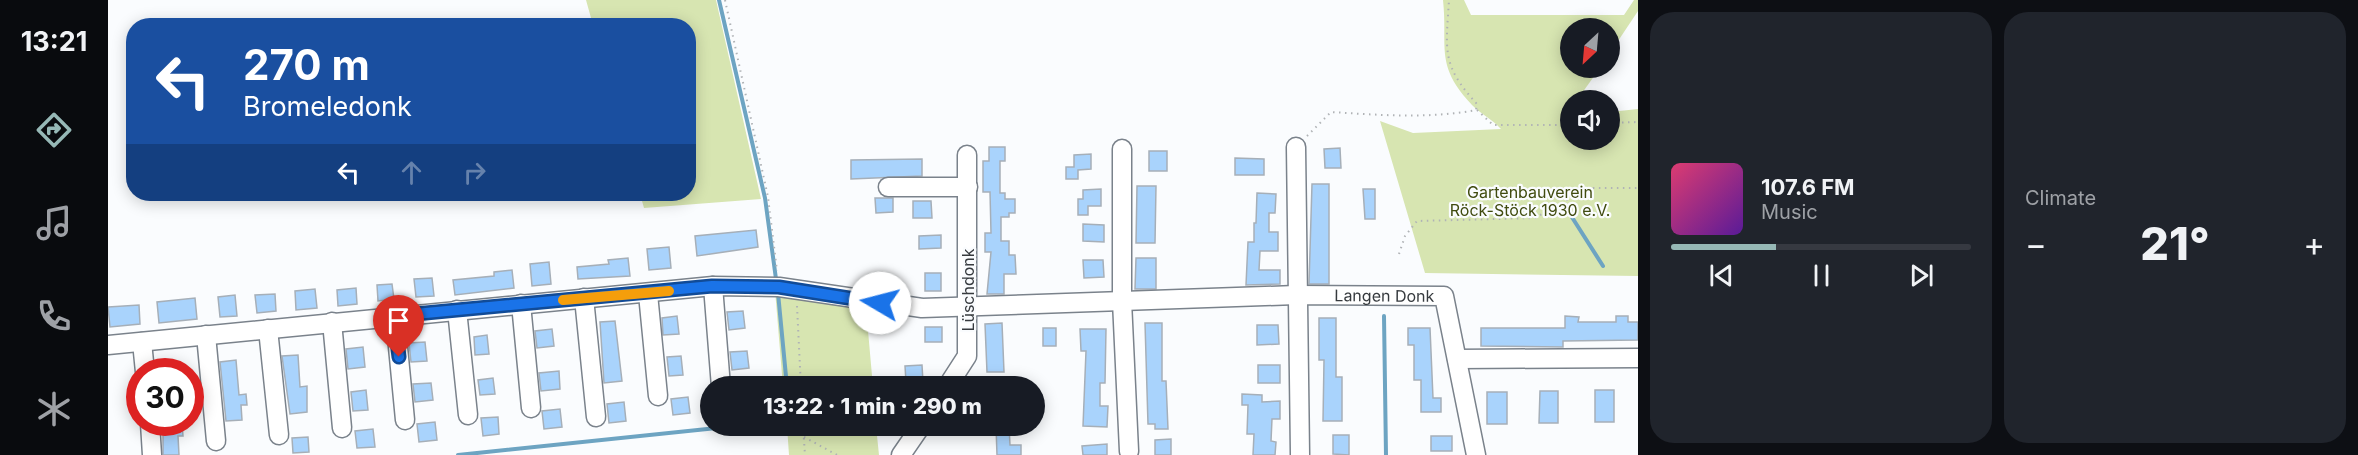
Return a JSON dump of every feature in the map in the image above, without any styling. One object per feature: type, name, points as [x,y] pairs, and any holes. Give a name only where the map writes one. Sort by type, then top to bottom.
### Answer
[{"type":"street","points":[[1296,147],[1296,295],[1300,454]]},
{"type":"street","points":[[1122,149],[1122,301],[1129,451]]},
{"type":"street","name":"Lüschdonk","points":[[954,376],[968,356],[967,155]]},
{"type":"street","points":[[888,187],[968,187]]},
{"type":"street","name":"Langen Donk","points":[[108,345],[712,286],[788,289],[922,308],[1296,295],[1444,296],[1476,455]]},
{"type":"street","points":[[712,286],[720,376]]},
{"type":"street","points":[[648,294],[658,396]]},
{"type":"street","points":[[584,298],[596,417]]},
{"type":"street","points":[[521,304],[531,408]]},
{"type":"street","points":[[457,310],[468,415]]},
{"type":"street","points":[[394,316],[405,420]]},
{"type":"street","points":[[332,322],[342,428]]},
{"type":"street","points":[[268,329],[279,435]]},
{"type":"street","points":[[206,335],[216,441]]},
{"type":"street","points":[[142,342],[144,358]]},
{"type":"street","points":[[1457,359],[1638,358]]},
{"type":"street","points":[[151,436],[152,455]]},
{"type":"street","points":[[901,455],[914,436]]},
{"type":"path","points":[[724,0],[788,289],[800,376]]},
{"type":"path","points":[[1449,0],[1446,48],[1448,64],[1453,75],[1477,104],[1476,110]]},
{"type":"path","points":[[1476,110],[1493,125],[1560,125]]},
{"type":"path","points":[[1296,147],[1331,112],[1398,115],[1457,114],[1476,110]]},
{"type":"path","points":[[1620,123],[1638,122]]},
{"type":"path","points":[[1399,254],[1405,236],[1417,220],[1534,218],[1588,188],[1638,188]]},
{"type":"path","points":[[804,437],[805,455]]},
{"type":"path","points":[[804,437],[837,455]]},
{"type":"green space","points":[[586,0],[716,0],[761,199],[644,208],[642,201],[696,201],[696,18],[591,18]]},
{"type":"green space","name":"Gartenbauverein Röck-Stöck 1930 e.V.","points":[[1443,0],[1464,0],[1471,15],[1624,15],[1634,0],[1638,0],[1638,11],[1620,38],[1620,18],[1560,18],[1560,78],[1593,78],[1584,90],[1560,90],[1560,150],[1620,150],[1620,111],[1638,109],[1638,276],[1425,273],[1380,121],[1413,133],[1501,129],[1472,105],[1452,78],[1445,55]]},
{"type":"green space","points":[[775,290],[866,308],[872,376],[782,376]]},
{"type":"green space","points":[[788,436],[877,436],[879,455],[789,455]]},
{"type":"building","points":[[989,147],[1005,147],[1005,161],[1000,161],[1000,193],[1005,193],[1005,199],[1015,199],[1015,213],[1009,213],[1009,217],[1001,217],[1001,241],[1009,241],[1009,255],[1015,255],[1016,274],[1004,274],[1004,294],[987,294],[991,252],[985,252],[985,233],[991,233],[990,192],[983,192],[983,161],[989,161]]},
{"type":"building","points":[[1340,148],[1341,168],[1325,168],[1324,149]]},
{"type":"building","points":[[1149,151],[1167,151],[1167,171],[1149,171]]},
{"type":"building","points":[[1091,154],[1091,169],[1078,170],[1078,179],[1066,179],[1066,167],[1074,167],[1074,155]]},
{"type":"building","points":[[1235,158],[1264,159],[1264,175],[1235,175]]},
{"type":"building","points":[[922,159],[922,176],[851,179],[851,160]]},
{"type":"building","points":[[1312,184],[1329,184],[1329,284],[1309,284]]},
{"type":"building","points":[[1137,186],[1156,186],[1155,243],[1136,243]]},
{"type":"building","points":[[1101,189],[1101,206],[1088,206],[1088,215],[1078,215],[1078,199],[1083,199],[1083,190]]},
{"type":"building","points":[[1363,189],[1375,189],[1375,219],[1365,219]]},
{"type":"building","points":[[1257,193],[1276,194],[1275,213],[1269,213],[1269,232],[1278,232],[1278,251],[1260,251],[1259,270],[1280,270],[1280,284],[1246,285],[1248,242],[1254,242]]},
{"type":"building","points":[[875,198],[893,198],[893,212],[876,213]]},
{"type":"building","points":[[913,201],[931,201],[932,218],[913,218]]},
{"type":"building","points":[[1083,224],[1104,225],[1104,242],[1083,241]]},
{"type":"building","points":[[756,230],[758,247],[697,256],[695,236]]},
{"type":"building","points":[[941,235],[941,248],[919,249],[919,236]]},
{"type":"building","points":[[669,247],[671,268],[649,270],[647,249]]},
{"type":"building","points":[[628,258],[630,276],[578,279],[577,267],[609,264],[608,260]]},
{"type":"building","points":[[1136,258],[1156,258],[1156,289],[1135,289]]},
{"type":"building","points":[[1083,260],[1103,260],[1104,277],[1084,278]]},
{"type":"building","points":[[549,262],[551,284],[532,286],[530,264]]},
{"type":"building","points":[[512,270],[514,288],[455,295],[453,280],[494,276],[494,272]]},
{"type":"building","points":[[925,273],[941,273],[941,291],[925,291]]},
{"type":"building","points":[[432,278],[434,296],[416,297],[414,279]]},
{"type":"building","points":[[392,284],[394,299],[378,301],[377,285]]},
{"type":"building","points":[[356,288],[357,304],[338,306],[337,290]]},
{"type":"building","points":[[315,289],[317,308],[296,310],[295,291]]},
{"type":"building","points":[[275,294],[276,311],[257,313],[255,295]]},
{"type":"building","points":[[235,295],[237,316],[220,317],[218,297]]},
{"type":"building","points":[[195,298],[197,319],[159,323],[157,302]]},
{"type":"building","points":[[139,305],[140,324],[110,327],[108,307]]},
{"type":"building","points":[[743,311],[745,328],[729,330],[727,312]]},
{"type":"building","points":[[677,316],[679,334],[663,335],[662,318]]},
{"type":"building","points":[[1565,316],[1579,317],[1578,322],[1616,322],[1616,316],[1628,316],[1628,322],[1638,322],[1638,340],[1563,341],[1563,347],[1481,346],[1481,328],[1565,328]]},
{"type":"building","points":[[1319,318],[1336,318],[1336,377],[1342,377],[1342,421],[1323,421],[1324,360],[1319,360]]},
{"type":"building","points":[[615,321],[622,381],[604,383],[600,322]]},
{"type":"building","points":[[1002,323],[1004,372],[987,372],[985,324]]},
{"type":"building","points":[[1145,323],[1162,323],[1162,381],[1166,381],[1168,429],[1155,429],[1155,424],[1148,424]]},
{"type":"building","points":[[1257,325],[1278,325],[1279,344],[1257,345]]},
{"type":"building","points":[[925,327],[942,327],[942,342],[925,342]]},
{"type":"building","points":[[1043,328],[1056,328],[1056,346],[1043,346]]},
{"type":"building","points":[[1408,328],[1430,328],[1433,398],[1441,398],[1441,412],[1421,412],[1421,380],[1414,380],[1414,345],[1408,345]]},
{"type":"building","points":[[552,329],[554,346],[537,348],[535,331]]},
{"type":"building","points":[[1080,329],[1106,329],[1105,383],[1100,383],[1100,406],[1108,406],[1107,427],[1083,426],[1086,351],[1081,351]]},
{"type":"building","points":[[487,335],[489,354],[475,355],[474,337]]},
{"type":"building","points":[[425,342],[427,361],[411,362],[409,343]]},
{"type":"building","points":[[363,347],[365,367],[348,369],[346,349]]},
{"type":"building","points":[[747,351],[749,368],[732,370],[730,352]]},
{"type":"building","points":[[298,355],[300,387],[307,386],[307,412],[290,414],[282,356]]},
{"type":"building","points":[[681,356],[683,375],[669,376],[667,357]]},
{"type":"building","points":[[236,360],[239,395],[246,394],[247,405],[241,405],[242,420],[226,421],[220,362]]},
{"type":"building","points":[[922,365],[923,376],[906,376],[905,366]]},
{"type":"building","points":[[1258,365],[1280,365],[1280,383],[1258,383]]},
{"type":"building","points":[[559,371],[560,389],[541,391],[539,373]]},
{"type":"building","points":[[493,378],[495,394],[480,395],[478,380]]},
{"type":"building","points":[[431,383],[433,400],[415,402],[413,384]]},
{"type":"building","points":[[366,390],[368,410],[353,411],[351,392]]},
{"type":"building","points":[[1595,390],[1614,390],[1614,422],[1595,422]]},
{"type":"building","points":[[1540,391],[1558,391],[1558,423],[1539,423]]},
{"type":"building","points":[[1487,392],[1507,392],[1507,424],[1487,424]]},
{"type":"building","points":[[1242,394],[1262,395],[1262,402],[1280,401],[1280,419],[1272,419],[1271,441],[1276,442],[1275,455],[1253,455],[1254,434],[1247,434],[1248,405],[1242,405]]},
{"type":"building","points":[[688,397],[690,413],[673,415],[671,399]]},
{"type":"building","points":[[624,402],[626,421],[609,423],[607,404]]},
{"type":"building","points":[[560,409],[562,427],[544,429],[542,411]]},
{"type":"building","points":[[498,417],[499,434],[483,436],[481,418]]},
{"type":"building","points":[[435,422],[437,440],[419,442],[417,424]]},
{"type":"building","points":[[373,429],[375,447],[357,448],[355,431]]},
{"type":"building","points":[[1333,435],[1349,435],[1349,455],[1333,454]]},
{"type":"building","points":[[163,436],[178,436],[179,455],[163,455]]},
{"type":"building","points":[[996,436],[1010,436],[1010,445],[1021,445],[1021,455],[997,455]]},
{"type":"building","points":[[1431,436],[1452,436],[1452,451],[1431,451]]},
{"type":"building","points":[[308,437],[309,452],[293,453],[292,438]]},
{"type":"building","points":[[1171,439],[1171,455],[1155,455],[1155,440]]},
{"type":"building","points":[[1107,444],[1107,455],[1083,455],[1082,446]]},
{"type":"waterway","points":[[719,0],[765,198],[776,279]]},
{"type":"waterway","points":[[1568,211],[1603,266]]},
{"type":"waterway","points":[[778,293],[786,376]]},
{"type":"waterway","points":[[1384,316],[1386,455]]},
{"type":"waterway","points":[[458,455],[700,430]]},
{"type":"slow traffic","points":[[563,300],[669,291]]},
{"type":"route","points":[[399,357],[394,316],[612,295],[648,294],[712,286],[779,287],[880,303]]}]
